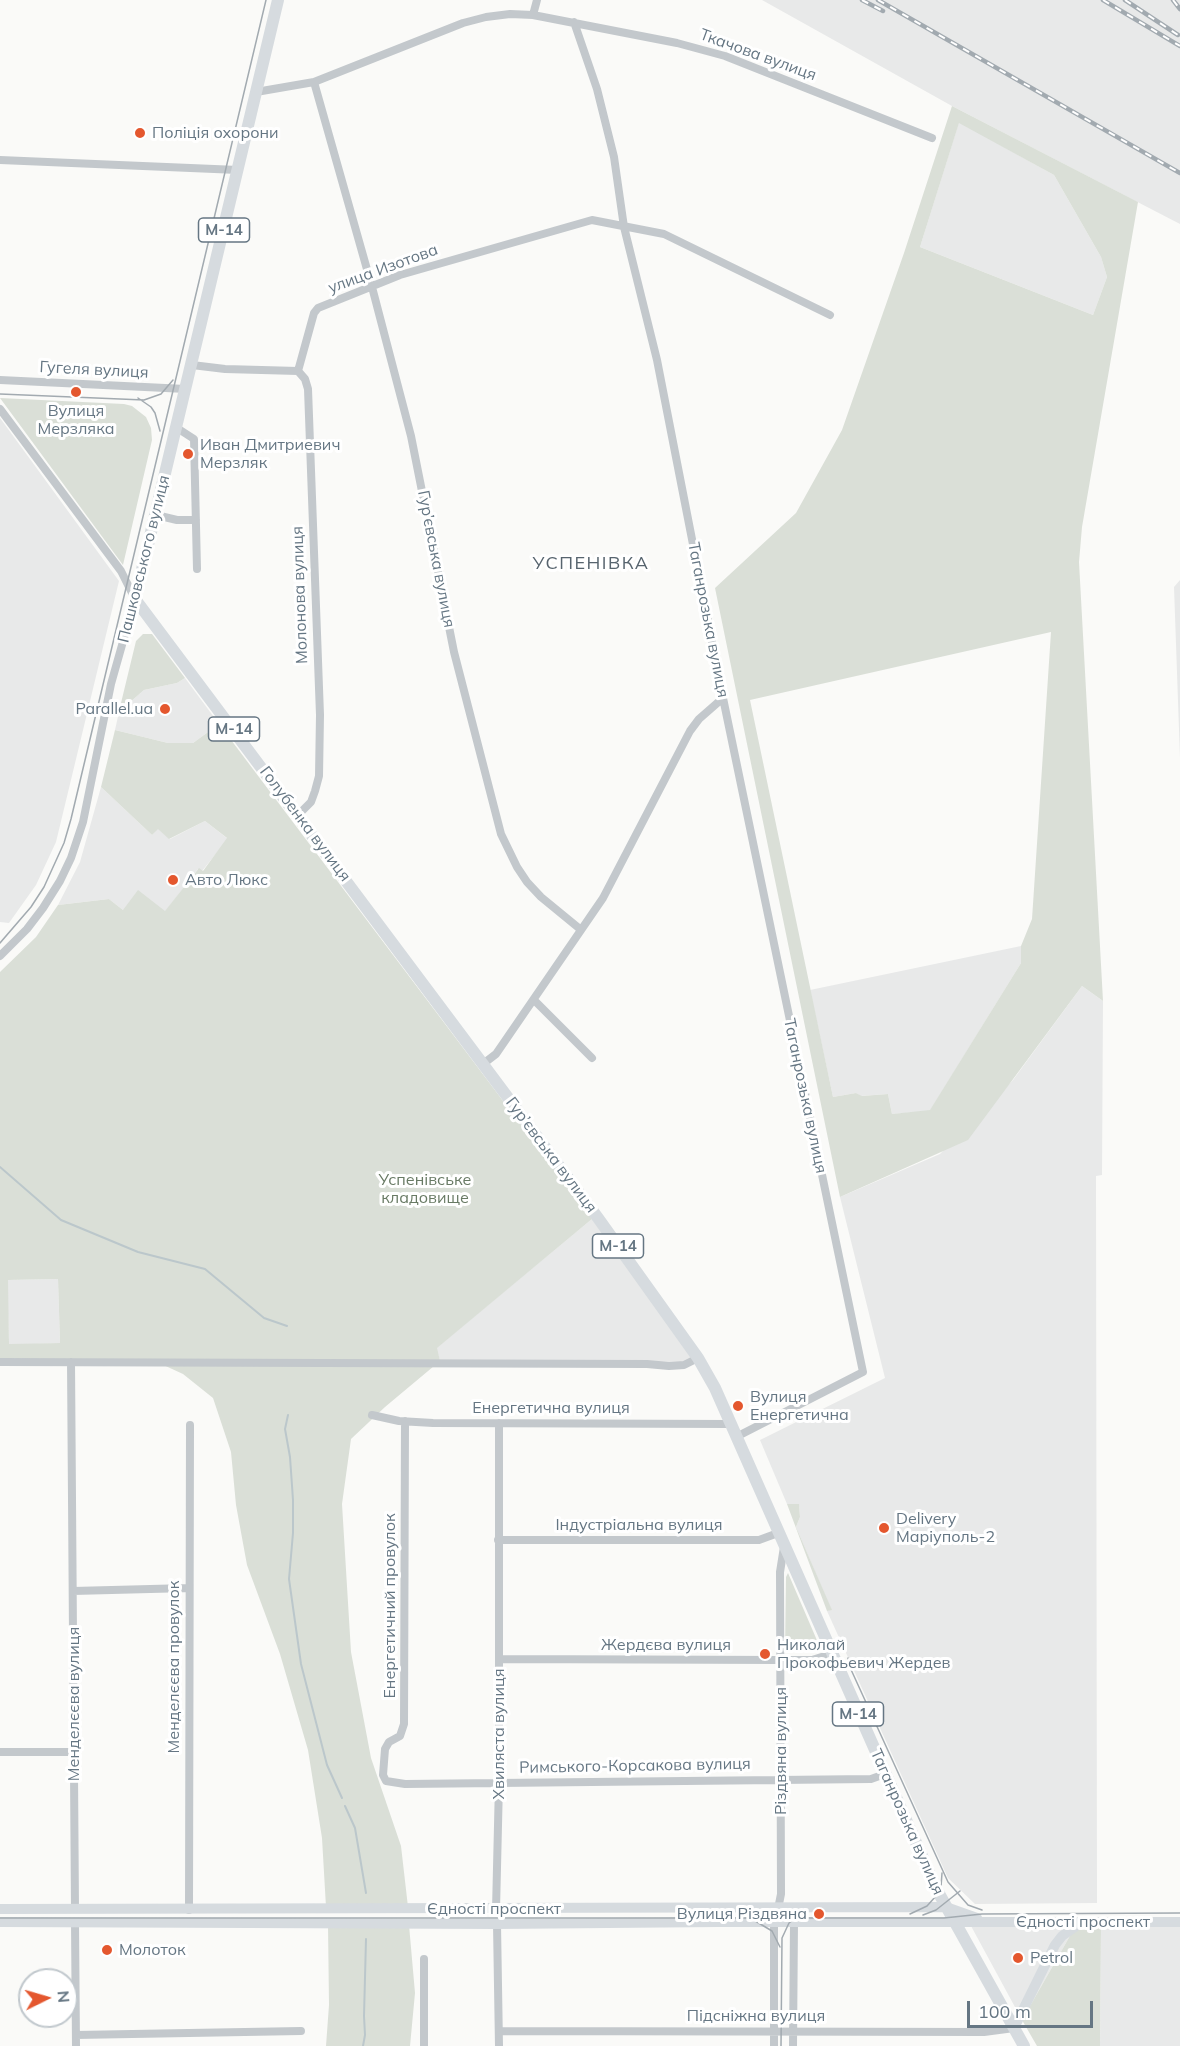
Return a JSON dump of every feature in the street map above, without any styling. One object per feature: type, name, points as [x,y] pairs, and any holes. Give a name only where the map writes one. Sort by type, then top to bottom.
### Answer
[{"type":"highway","name":"Пашковського вулиця","points":[[135,599],[278,0]]},
{"type":"highway","name":"Голубенка вулиця","points":[[135,599],[483,1064]]},
{"type":"highway","name":"Гур’євська вулиця","points":[[483,1064],[698,1358],[715,1388],[736,1437]]},
{"type":"highway","name":"Таганрозька вулиця","points":[[736,1437],[946,1907],[1024,2046]]},
{"type":"main road","name":"Єдності проспект","points":[[0,1910],[946,1907],[986,1922]]},
{"type":"main road","name":"Різдвяна вулиця","points":[[774,1922],[783,1909]]},
{"type":"main road","points":[[783,1909],[794,1922]]},
{"type":"main road","name":"Менделєєва вулиця","points":[[75,1910],[75,1922]]},
{"type":"main road","name":"Хвиляста вулиця","points":[[496,1910],[497,1924]]},
{"type":"main road","name":"Єдності проспект","points":[[0,1922],[497,1924],[1180,1922]]},
{"type":"main road","points":[[1014,2028],[1055,1945],[1062,1936],[1082,1922]]},
{"type":"street","points":[[534,15],[537,0]]},
{"type":"street","name":"Ткачова вулиця","points":[[256,92],[314,82],[463,23],[510,14],[534,15],[677,43],[725,56],[932,138]]},
{"type":"street","name":"Таганрозька вулиця","points":[[574,22],[597,89],[608,135],[624,227],[657,360],[723,698],[862,1372],[736,1437]]},
{"type":"street","name":"Гур’євська вулиця","points":[[314,82],[411,436],[456,663],[501,834],[527,882],[541,897],[580,929]]},
{"type":"street","points":[[0,160],[238,170]]},
{"type":"street","name":"улица Изотова","points":[[298,371],[315,310],[400,275],[583,222],[602,221],[664,234],[830,315]]},
{"type":"street","points":[[192,365],[225,369],[298,371]]},
{"type":"street","name":"Молонова вулиця","points":[[298,371],[305,379],[309,389],[320,715],[319,776],[311,802],[298,815]]},
{"type":"street","name":"Гугеля вулиця","points":[[0,380],[186,389]]},
{"type":"street","name":"Голубенка вулиця","points":[[0,409],[121,571],[135,599]]},
{"type":"street","points":[[177,428],[194,439],[197,568]]},
{"type":"street","points":[[156,515],[177,520],[196,520]]},
{"type":"street","name":"Пашковського вулиця","points":[[0,956],[44,908],[71,858],[83,822],[111,684],[135,599]]},
{"type":"street","points":[[483,1064],[496,1053],[603,898],[690,731],[699,719],[723,698]]},
{"type":"street","points":[[534,1000],[592,1058]]},
{"type":"street","points":[[0,1362],[647,1364],[669,1366],[684,1365],[698,1358]]},
{"type":"street","name":"Менделєєва вулиця","points":[[71,1362],[75,1910]]},
{"type":"street","name":"Енергетична вулиця","points":[[372,1415],[433,1423],[730,1424]]},
{"type":"street","name":"Енергетичний провулок","points":[[386,1781],[383,1775],[385,1749],[389,1742],[400,1736],[403,1731],[405,1713],[405,1421]]},
{"type":"street","name":"Хвиляста вулиця","points":[[496,1910],[499,1783],[499,1423]]},
{"type":"street","name":"Менделєєва провулок","points":[[189,1910],[190,1425]]},
{"type":"street","name":"Індустріальна вулиця","points":[[498,1540],[759,1540],[778,1533]]},
{"type":"street","name":"Різдвяна вулиця","points":[[783,1909],[780,1572],[784,1546]]},
{"type":"street","points":[[780,1572],[792,1566]]},
{"type":"street","points":[[73,1591],[189,1588]]},
{"type":"street","name":"Жердєва вулиця","points":[[499,1659],[812,1660],[831,1654]]},
{"type":"street","points":[[0,1752],[74,1752]]},
{"type":"street","name":"Римського-Корсакова вулиця","points":[[386,1781],[395,1784],[871,1779],[885,1774]]},
{"type":"street","name":"Менделєєва вулиця","points":[[75,1922],[76,2046]]},
{"type":"street","name":"Різдвяна вулиця","points":[[774,1922],[774,2046]]},
{"type":"street","points":[[793,2046],[794,1922]]},
{"type":"street","name":"Хвиляста вулиця","points":[[497,1924],[499,2046]]},
{"type":"street","points":[[424,1959],[424,2046]]},
{"type":"street","name":"Підсніжна вулиця","points":[[499,2031],[984,2032],[1014,2028]]},
{"type":"street","points":[[76,2035],[301,2031]]},
{"type":"shaded area","points":[[762,0],[1180,0],[1180,224],[952,106]]},
{"type":"shaded area","points":[[959,122],[1054,175],[1101,257],[1107,277],[1093,315],[920,247]]},
{"type":"shaded area","points":[[0,418],[119,581],[56,842],[36,885],[9,923],[0,922]]},
{"type":"shaded area","points":[[1180,580],[1180,758],[1174,587]]},
{"type":"shaded area","points":[[185,678],[219,724],[193,743],[168,743],[115,730],[121,703],[128,704],[144,690],[177,683]]},
{"type":"shaded area","points":[[101,787],[152,835],[158,828],[170,839],[205,821],[228,839],[202,871],[198,869],[165,912],[123,910],[109,899],[58,905],[80,862]]},
{"type":"shaded area","points":[[1021,946],[1021,963],[930,1111],[892,1114],[888,1094],[861,1096],[856,1093],[833,1097],[810,990]]},
{"type":"shaded area","points":[[1082,986],[1103,1001],[1102,1175],[1096,1176],[1097,1903],[975,1904],[948,1878],[827,1611],[831,1609],[796,1527],[800,1517],[799,1505],[787,1504],[760,1440],[885,1378],[840,1197],[940,1154],[1013,1080]]},
{"type":"shaded area","points":[[592,1219],[697,1362],[440,1361],[436,1348]]},
{"type":"shaded area","points":[[58,1279],[60,1343],[9,1345],[7,1280]]},
{"type":"shaded area","points":[[971,1926],[1075,1927],[1022,2020]]},
{"type":"shaded area","points":[[1101,1927],[1180,1927],[1180,2046],[1100,2046]]},
{"type":"green space","points":[[952,106],[1138,202],[1082,527],[1079,562],[1103,1001],[1082,986],[968,1140],[840,1197],[715,588],[796,513],[842,430],[904,253]],"holes":[[[959,123],[1054,175],[1101,257],[1107,277],[1093,315],[920,247]],[[1051,632],[1032,919],[1021,946],[1021,963],[930,1110],[892,1114],[888,1094],[862,1096],[856,1093],[833,1097],[750,700]]]},
{"type":"green space","points":[[0,398],[124,404],[132,406],[146,417],[151,428],[152,440],[123,565]]},
{"type":"green space","points":[[143,634],[152,634],[185,678],[177,683],[144,690],[128,704],[121,703],[136,641]]},
{"type":"green space","name":"Успенівське кладовище","points":[[219,724],[592,1219],[437,1348],[440,1361],[351,1439],[342,1504],[351,1652],[371,1758],[401,1846],[408,1907],[326,1907],[322,1838],[308,1750],[280,1654],[247,1565],[236,1505],[231,1452],[213,1398],[183,1374],[159,1363],[0,1358],[0,972],[36,937],[58,905],[109,899],[123,910],[138,890],[165,911],[199,868],[203,871],[227,838],[205,821],[169,839],[158,829],[152,835],[101,787],[115,730],[168,743],[193,743]],"holes":[[[58,1279],[60,1343],[9,1344],[8,1280]]]},
{"type":"green space","points":[[787,1504],[799,1504],[800,1517],[796,1527],[832,1610],[827,1611]]},
{"type":"green space","points":[[788,1573],[822,1652],[785,1652],[786,1577]]},
{"type":"green space","points":[[328,1925],[409,1925],[415,1993],[410,2046],[326,2046],[329,2005]]},
{"type":"green space","points":[[1075,1927],[1101,1927],[1100,2046],[1037,2046],[1022,2020]]},
{"type":"waterway","points":[[0,1167],[61,1220],[138,1252],[205,1269],[264,1318],[287,1326]]},
{"type":"waterway","points":[[288,1415],[285,1429],[290,1457],[293,1500],[289,1579],[301,1664],[327,1765],[342,1798]]},
{"type":"waterway","points":[[345,1806],[355,1828],[366,1893]]},
{"type":"waterway","points":[[363,2046],[366,1939]]},
{"type":"tram line","points":[[0,943],[31,907],[44,887],[64,843],[71,819],[266,0]]},
{"type":"tram line","points":[[0,394],[144,400],[161,394],[173,380]]},
{"type":"tram line","points":[[138,398],[151,407],[160,431]]},
{"type":"tram line","points":[[848,1658],[848,1663],[948,1882],[968,1905],[982,1910]]},
{"type":"tram line","points":[[910,1914],[927,1906],[936,1896],[941,1887],[942,1873]]},
{"type":"tram line","points":[[923,1915],[936,1910],[960,1891]]},
{"type":"tram line","points":[[0,1918],[944,1918],[982,1914],[1180,1913]]},
{"type":"tram line","points":[[781,2046],[782,1938],[789,1923],[799,1916]]},
{"type":"tram line","points":[[752,1919],[772,1931],[780,1947]]},
{"type":"railway","points":[[862,0],[883,11]]},
{"type":"railway","points":[[878,0],[1180,173]]},
{"type":"railway","points":[[1103,0],[1180,46]]},
{"type":"railway","points":[[1125,0],[1178,35]]},
{"type":"railway","points":[[1173,0],[1180,9]]},
{"type":"place","name":"Поліція охорони","points":[[140,133]]},
{"type":"place","name":"Вулиця Мерзляка","points":[[76,392]]},
{"type":"place","name":"Иван Дмитриевич Мерзляк","points":[[188,454]]},
{"type":"place","name":"Parallel.ua","points":[[165,709]]},
{"type":"place","name":"Авто Люкс","points":[[173,880]]},
{"type":"place","name":"Вулиця Енергетична","points":[[738,1406]]},
{"type":"place","name":"Delivery Марiуполь-2","points":[[884,1528]]},
{"type":"place","name":"Николай Прокофьевич Жердев","points":[[765,1654]]},
{"type":"place","name":"Вулиця Різдвяна","points":[[819,1914]]},
{"type":"place","name":"Молоток","points":[[107,1950]]},
{"type":"place","name":"Petrol","points":[[1018,1958]]},
{"type":"district","name":"УСПЕНІВКА","points":[[591,564]]}]
